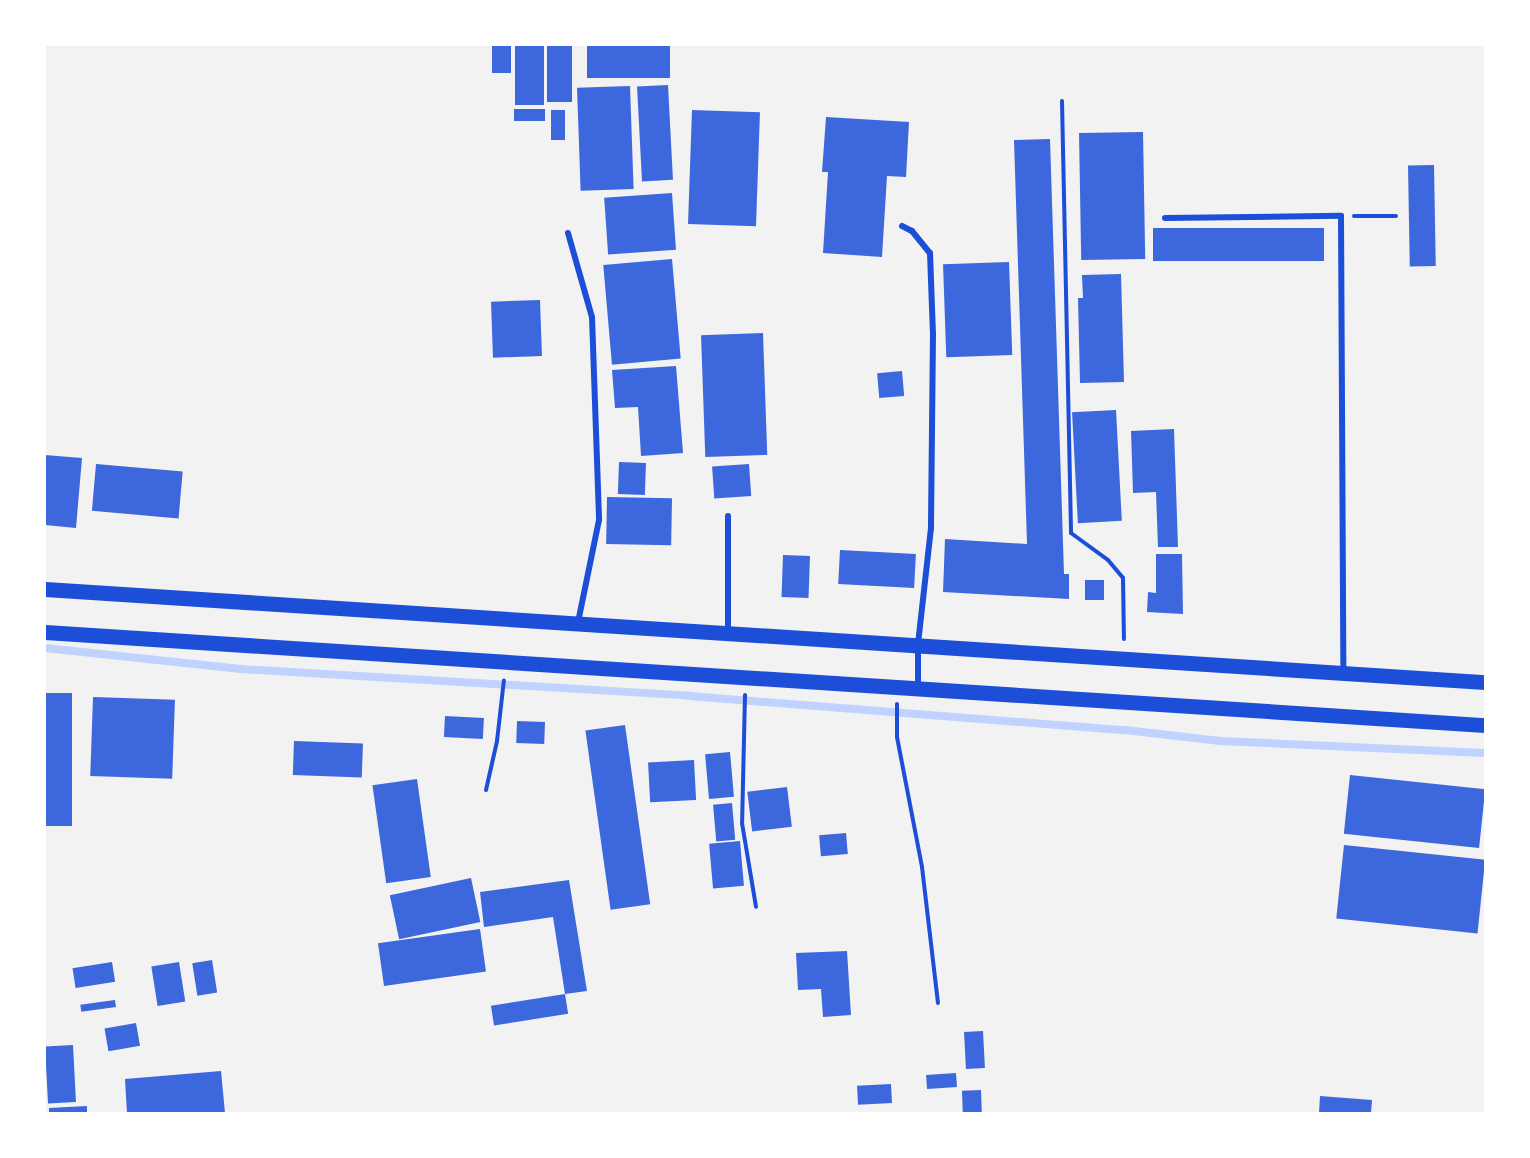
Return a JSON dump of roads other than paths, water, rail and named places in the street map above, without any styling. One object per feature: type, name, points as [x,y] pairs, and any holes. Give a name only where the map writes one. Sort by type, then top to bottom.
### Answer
[{"type":"main road","points":[[45,589],[1485,682]]},
{"type":"main road","points":[[45,632],[1485,725]]},
{"type":"street","points":[[1165,218],[1341,216],[1344,672]]},
{"type":"street","points":[[902,226],[912,231],[930,253],[933,333],[931,528],[918,645],[918,687]]},
{"type":"street","points":[[568,233],[592,317],[599,520],[578,623]]},
{"type":"street","points":[[728,516],[728,633]]},
{"type":"waterway","points":[[45,648],[241,669],[689,696],[1125,730],[1220,741],[1485,753]]}]
